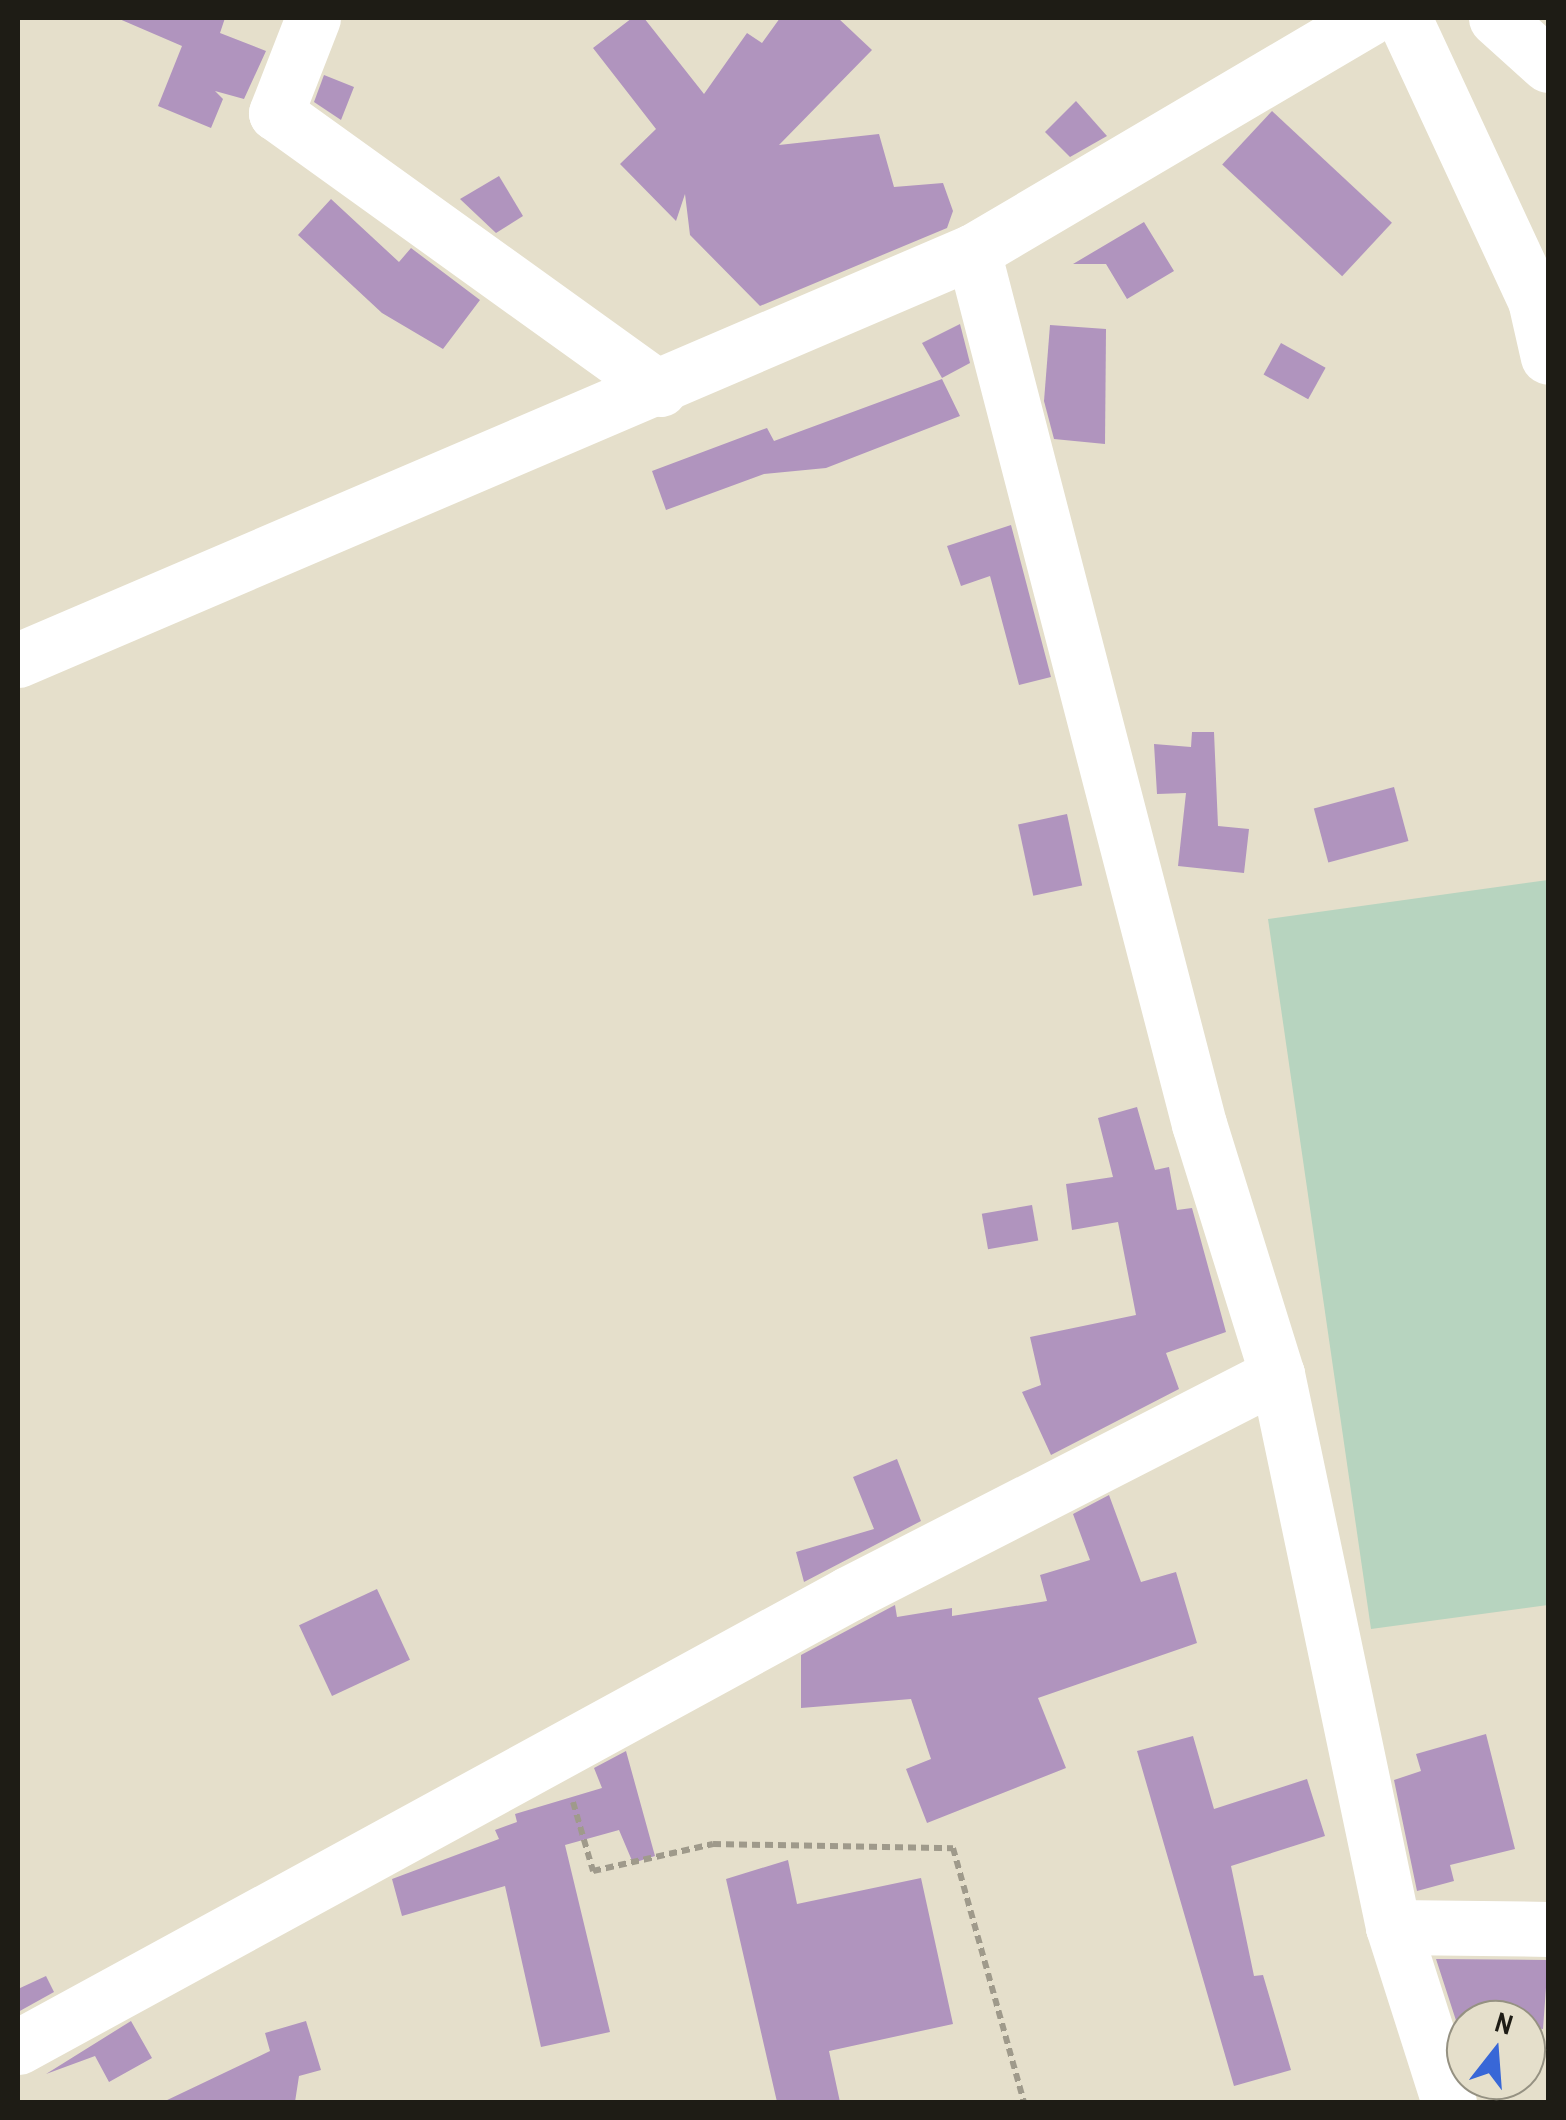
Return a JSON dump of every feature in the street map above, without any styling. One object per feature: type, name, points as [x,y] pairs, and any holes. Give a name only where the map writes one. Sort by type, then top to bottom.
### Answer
[{"type":"street","points":[[313,18],[276,112],[660,389]]},
{"type":"street","points":[[18,660],[660,389],[973,250],[1369,18]]},
{"type":"street","points":[[1404,18],[1542,302],[1548,357]]},
{"type":"street","points":[[1496,18],[1548,65]]},
{"type":"street","points":[[973,250],[1198,1124],[1277,1374],[1392,1926],[1449,2102]]},
{"type":"street","points":[[18,2046],[559,1755],[848,1594],[1277,1374]]},
{"type":"street","points":[[1392,1926],[1548,1929]]},
{"type":"path","points":[[559,1755],[593,1871],[713,1844],[952,1848],[1024,2102]]},
{"type":"green space","points":[[1548,880],[1548,1605],[1371,1629],[1268,919]]},
{"type":"building","points":[[117,18],[225,18],[220,33],[266,51],[244,99],[215,91],[223,99],[211,128],[158,106],[182,46]]},
{"type":"building","points":[[632,18],[644,18],[704,94],[747,33],[762,43],[780,18],[838,18],[872,50],[779,145],[879,134],[894,187],[943,183],[953,211],[947,228],[760,306],[690,235],[685,194],[676,221],[620,164],[656,129],[593,48]]},
{"type":"building","points":[[324,75],[354,87],[341,120],[314,102]]},
{"type":"building","points":[[1076,101],[1107,136],[1070,157],[1045,132]]},
{"type":"building","points":[[1272,111],[1392,223],[1342,276],[1222,164]]},
{"type":"building","points":[[499,176],[523,216],[496,233],[460,199]]},
{"type":"building","points":[[331,199],[399,262],[411,248],[480,300],[443,349],[382,313],[298,235]]},
{"type":"building","points":[[1144,222],[1174,271],[1127,299],[1106,264],[1073,264]]},
{"type":"building","points":[[960,324],[970,363],[942,378],[922,343]]},
{"type":"building","points":[[1050,325],[1106,329],[1105,444],[1054,439],[1044,401]]},
{"type":"building","points":[[1281,343],[1326,368],[1308,399],[1264,374]]},
{"type":"building","points":[[942,379],[960,416],[826,468],[764,474],[666,510],[652,471],[767,428],[774,441]]},
{"type":"building","points":[[1011,525],[1051,677],[1019,685],[990,576],[961,586],[947,546]]},
{"type":"building","points":[[1192,732],[1214,732],[1218,826],[1249,829],[1244,873],[1178,866],[1186,793],[1157,794],[1154,744],[1191,747]]},
{"type":"building","points":[[1394,787],[1408,841],[1328,863],[1314,808]]},
{"type":"building","points":[[1067,814],[1082,885],[1033,896],[1018,824]]},
{"type":"building","points":[[1137,1107],[1155,1170],[1169,1167],[1177,1210],[1192,1208],[1226,1332],[1166,1353],[1179,1389],[1051,1455],[1022,1392],[1041,1385],[1030,1337],[1136,1315],[1118,1222],[1072,1230],[1066,1184],[1113,1177],[1098,1118]]},
{"type":"building","points":[[1032,1205],[1038,1240],[988,1249],[982,1214]]},
{"type":"building","points":[[897,1459],[921,1521],[804,1582],[796,1552],[874,1529],[853,1477]]},
{"type":"building","points":[[1109,1495],[1141,1582],[1176,1572],[1197,1643],[1038,1698],[1066,1768],[927,1823],[906,1769],[931,1759],[911,1699],[801,1708],[801,1655],[895,1605],[897,1617],[952,1608],[952,1616],[1047,1601],[1040,1575],[1090,1560],[1073,1514]]},
{"type":"building","points":[[377,1589],[410,1660],[332,1696],[299,1625]]},
{"type":"building","points":[[1486,1734],[1515,1849],[1450,1865],[1454,1881],[1417,1891],[1394,1780],[1421,1771],[1416,1754]]},
{"type":"building","points":[[1193,1736],[1214,1809],[1307,1779],[1325,1836],[1231,1866],[1254,1976],[1263,1975],[1291,2070],[1234,2086],[1137,1751]]},
{"type":"building","points":[[626,1751],[655,1856],[633,1863],[619,1830],[565,1845],[610,2032],[541,2047],[505,1886],[402,1916],[392,1879],[499,1839],[495,1830],[517,1822],[515,1814],[602,1788],[594,1768]]},
{"type":"building","points":[[788,1860],[797,1904],[921,1878],[953,2024],[829,2051],[840,2102],[777,2102],[726,1879]]},
{"type":"building","points":[[1436,1959],[1548,1960],[1545,2000],[1449,2000]]},
{"type":"building","points":[[46,1976],[54,1992],[18,2012],[18,1989]]},
{"type":"building","points":[[131,2021],[152,2058],[109,2082],[95,2056],[46,2074]]},
{"type":"building","points":[[306,2021],[321,2070],[299,2076],[295,2102],[163,2102],[270,2051],[265,2033]]}]
